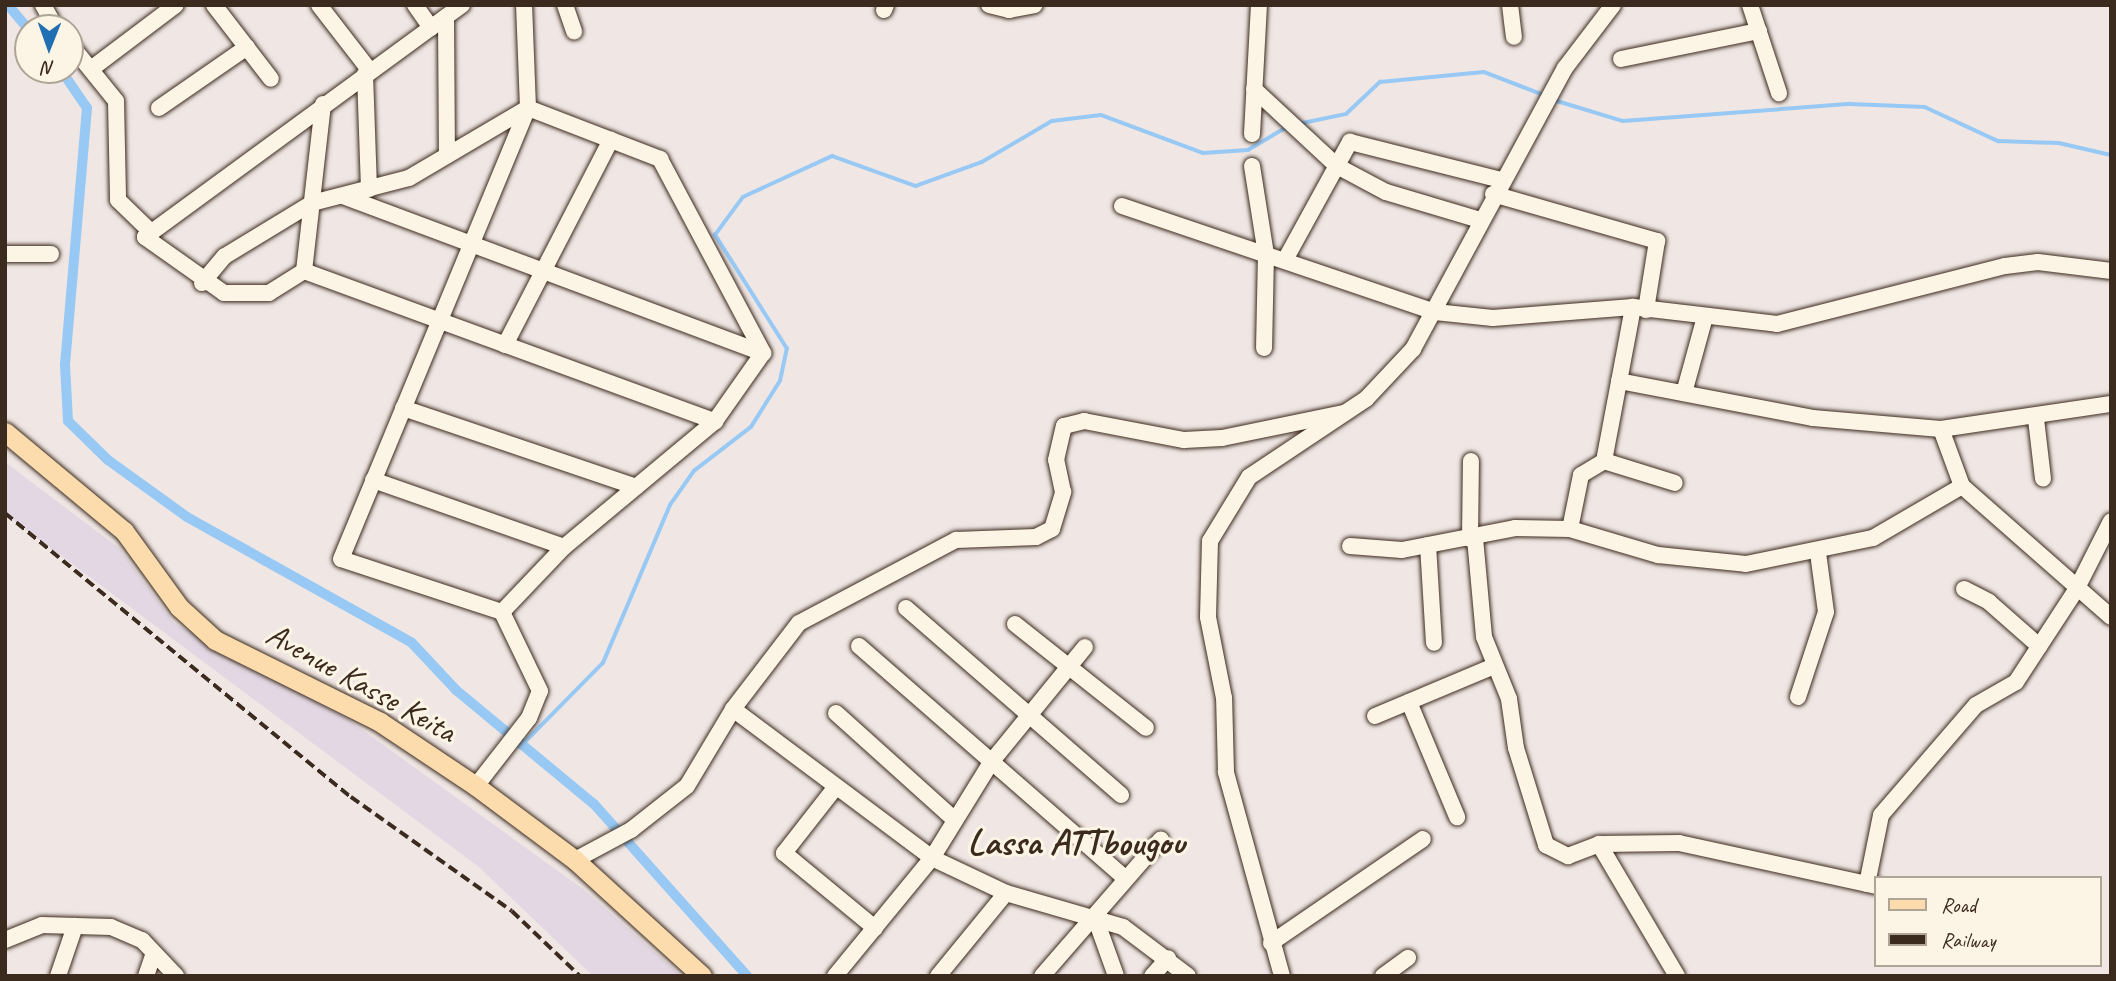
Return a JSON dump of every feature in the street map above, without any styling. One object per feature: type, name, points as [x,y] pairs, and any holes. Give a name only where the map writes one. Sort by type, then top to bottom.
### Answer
[{"type":"main road","name":"Avenue Kasse Keita","points":[[5,432],[124,531],[179,607],[215,640],[380,722],[476,786],[575,860],[702,976]]},
{"type":"street","points":[[92,69],[176,5]]},
{"type":"street","points":[[214,5],[271,79]]},
{"type":"street","points":[[318,5],[367,73],[369,189]]},
{"type":"street","points":[[415,5],[431,28]]},
{"type":"street","points":[[304,271],[269,293],[224,293],[202,283],[145,237],[149,230],[462,5]]},
{"type":"street","points":[[476,786],[511,745],[529,718],[540,691],[502,612],[341,559],[528,108],[524,5]]},
{"type":"street","points":[[565,5],[574,31]]},
{"type":"street","points":[[989,5],[1009,10],[1035,5]]},
{"type":"street","points":[[1252,134],[1259,5]]},
{"type":"street","points":[[1510,5],[1514,37]]},
{"type":"street","points":[[1282,976],[1226,772],[1224,698],[1206,568],[1220,518],[1249,477],[1346,413],[1393,375],[1435,312],[1497,187],[1565,68],[1613,5]]},
{"type":"street","points":[[1750,5],[1779,93]]},
{"type":"street","points":[[446,18],[447,156]]},
{"type":"street","points":[[1621,59],[1759,31]]},
{"type":"street","points":[[159,108],[247,47]]},
{"type":"street","points":[[84,60],[116,101],[118,200],[149,230]]},
{"type":"street","points":[[1254,89],[1337,166],[1386,192],[1480,220]]},
{"type":"street","points":[[304,271],[323,104]]},
{"type":"street","points":[[528,108],[660,159],[763,353]]},
{"type":"street","points":[[202,283],[225,256],[312,203],[409,178],[528,108]]},
{"type":"street","points":[[505,345],[611,140]]},
{"type":"street","points":[[1285,260],[1350,142],[1497,187],[1657,241],[1619,380],[1604,461],[1581,475],[1570,529]]},
{"type":"street","points":[[1252,166],[1266,254],[1264,348]]},
{"type":"street","points":[[343,196],[763,353]]},
{"type":"street","points":[[1122,206],[1435,312],[1493,318],[1640,309],[1777,324],[1817,319],[2038,262],[2111,271]]},
{"type":"street","points":[[5,254],[51,254]]},
{"type":"street","points":[[304,271],[715,421]]},
{"type":"street","points":[[1684,393],[1705,317]]},
{"type":"street","points":[[502,612],[564,547],[715,421],[763,353]]},
{"type":"street","points":[[1619,380],[1813,418],[1941,429],[2036,419],[2111,404]]},
{"type":"street","points":[[403,408],[636,487]]},
{"type":"street","points":[[575,860],[631,830],[687,786],[733,709],[799,623],[956,540],[1036,537],[1052,529],[1063,492],[1056,460],[1064,426],[1114,425],[1184,440],[1346,413]]},
{"type":"street","points":[[2036,419],[2043,479]]},
{"type":"street","points":[[1941,429],[1962,486],[2076,590],[2111,618]]},
{"type":"street","points":[[1471,461],[1472,539],[1484,637],[1546,845],[1568,856],[1599,844],[1679,843],[1872,885],[1881,815],[1976,705],[2016,682],[2076,590],[2111,521]]},
{"type":"street","points":[[1604,461],[1675,483]]},
{"type":"street","points":[[373,480],[564,547]]},
{"type":"street","points":[[1350,546],[1428,545],[1472,539],[1515,528],[1570,529],[1712,563],[1818,553],[1873,538],[1962,486]]},
{"type":"street","points":[[1428,545],[1434,643]]},
{"type":"street","points":[[1798,697],[1826,612],[1818,553]]},
{"type":"street","points":[[1964,590],[1989,602],[2039,646]]},
{"type":"street","points":[[906,608],[1121,795]]},
{"type":"street","points":[[1015,624],[1146,728]]},
{"type":"street","points":[[859,646],[1126,879]]},
{"type":"street","points":[[835,976],[932,858],[992,761],[1085,648]]},
{"type":"street","points":[[1375,716],[1494,666]]},
{"type":"street","points":[[1409,702],[1457,817]]},
{"type":"street","points":[[733,709],[835,788],[932,858],[1006,893],[1141,936],[1188,976]]},
{"type":"street","points":[[836,713],[955,820]]},
{"type":"street","points":[[835,788],[784,853],[874,928]]},
{"type":"street","points":[[1042,976],[1094,920],[1161,839]]},
{"type":"street","points":[[1271,943],[1423,839]]},
{"type":"street","points":[[1599,844],[1677,976]]},
{"type":"street","points":[[938,976],[1006,893]]},
{"type":"street","points":[[1094,920],[1116,976]]},
{"type":"street","points":[[5,940],[42,925],[111,927],[154,953],[176,976]]},
{"type":"street","points":[[58,976],[75,926]]},
{"type":"street","points":[[146,976],[154,953]]},
{"type":"street","points":[[1152,976],[1168,958]]},
{"type":"street","points":[[1383,976],[1408,958]]},
{"type":"shaded area","points":[[5,462],[119,548],[174,623],[346,718],[583,889],[682,976],[593,976],[479,867],[5,514]]},
{"type":"waterway","points":[[8,5],[16,14]]},
{"type":"waterway","points":[[1298,124],[1346,114],[1380,82],[1484,72],[1544,95]]},
{"type":"waterway","points":[[71,84],[87,108],[65,365],[68,421],[108,460],[187,517],[411,642],[456,690],[594,804],[747,976]]},
{"type":"waterway","points":[[1554,100],[1623,121],[1850,104],[1925,107],[1998,141],[2059,143],[2111,155]]},
{"type":"waterway","points":[[522,745],[603,663],[670,505],[694,471],[751,427],[780,381],[787,349],[715,235],[743,197],[832,156],[916,186],[982,162],[1052,121],[1101,115],[1203,153],[1248,150],[1287,127]]},
{"type":"railway","points":[[5,513],[351,797],[512,911],[580,976]]},
{"type":"district","name":"Lassa ATTbougou","points":[[1076,842]]}]
